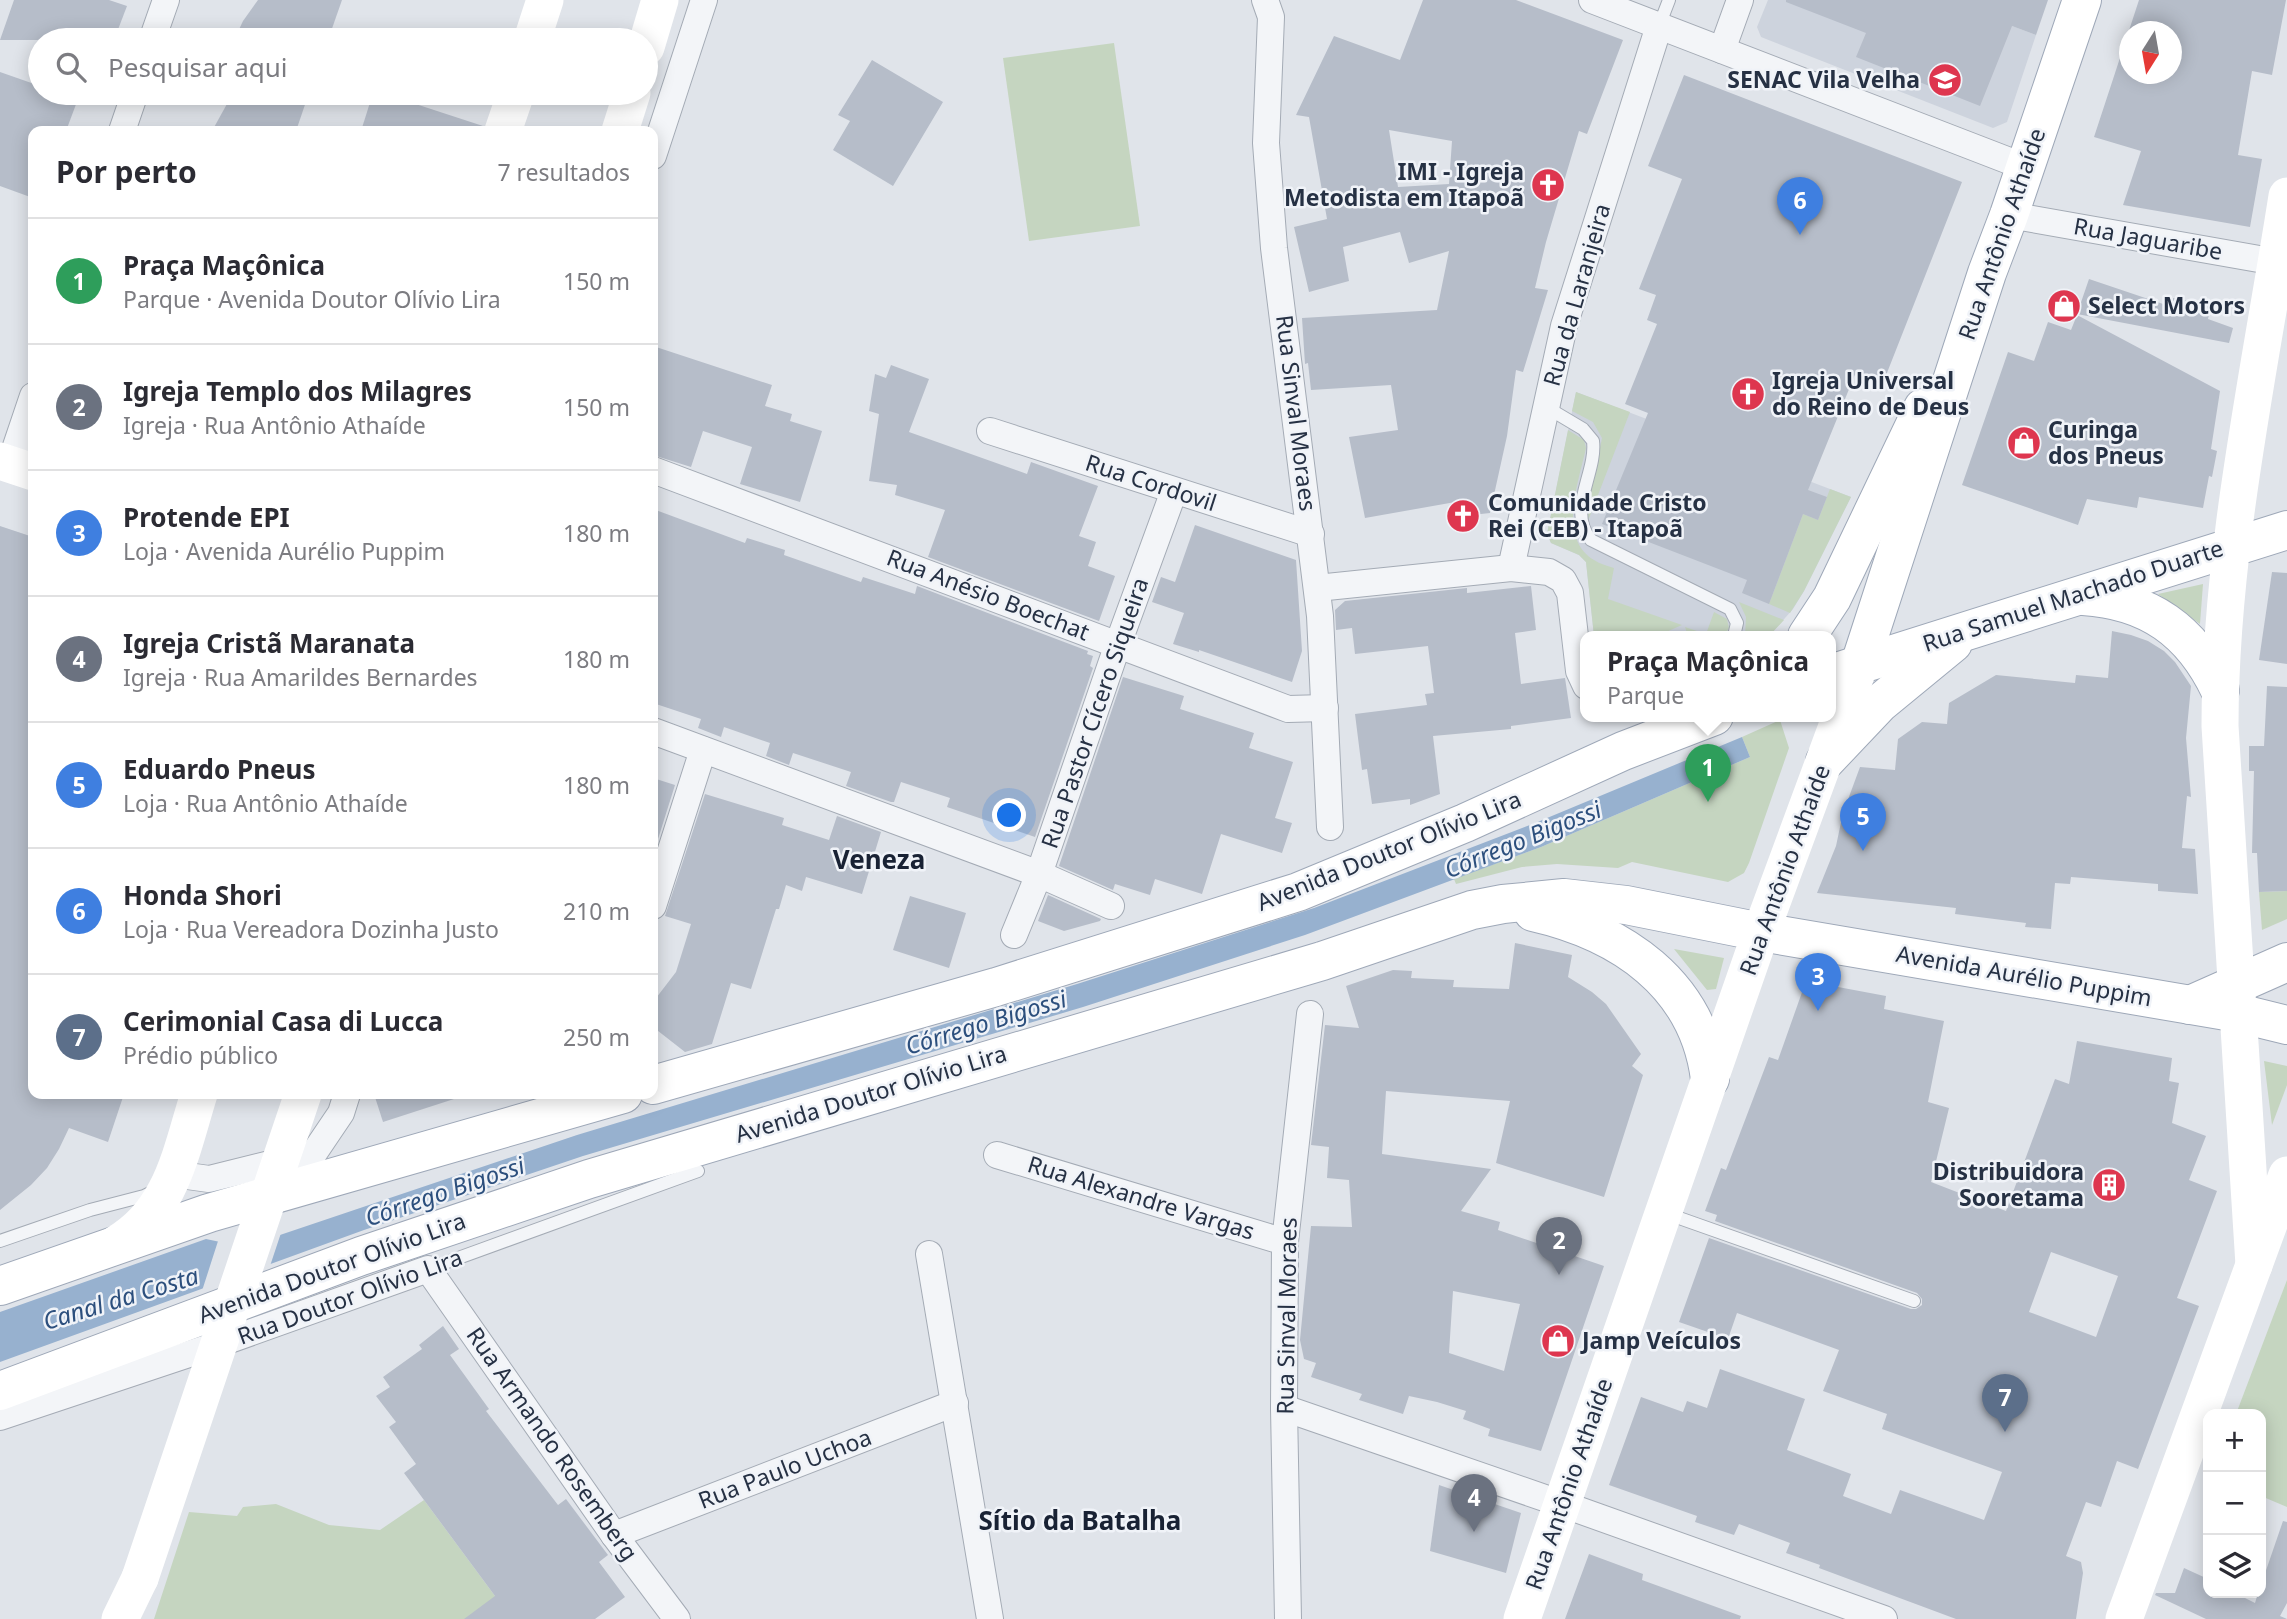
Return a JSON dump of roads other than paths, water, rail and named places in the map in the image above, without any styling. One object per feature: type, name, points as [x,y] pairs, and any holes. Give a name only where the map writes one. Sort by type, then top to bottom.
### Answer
[{"type":"main road","name":"Rua Antônio Athaíde","points":[[1845,669],[2009,215],[2082,0]]},
{"type":"main road","points":[[1810,631],[1832,598],[1987,273]]},
{"type":"main road","name":"Rua Samuel Machado Duarte","points":[[1845,669],[2287,530]]},
{"type":"main road","points":[[2078,595],[2107,597],[2135,605],[2161,618],[2180,632],[2196,649],[2220,690]]},
{"type":"main road","points":[[1825,761],[1890,694],[1975,627]]},
{"type":"main road","name":"Avenida Doutor Olívio Lira","points":[[658,1084],[996,988],[1298,892],[1465,823],[1623,751],[1696,722]]},
{"type":"main road","name":"Avenida Doutor Olívio Lira","points":[[0,1391],[373,1252],[589,1179],[1322,961],[1472,910],[1533,900],[1596,900],[1760,932]]},
{"type":"main road","points":[[1472,910],[1502,909],[1562,918],[1599,933],[1639,958],[1680,998],[1690,1015],[1707,1055],[1710,1079]]},
{"type":"main road","name":"Avenida Aurélio Puppim","points":[[1760,932],[2190,1004],[2237,999]]},
{"type":"main road","points":[[2287,962],[2237,999],[2287,1025]]},
{"type":"main road","points":[[0,1286],[209,1213],[606,1099]]},
{"type":"street","points":[[156,28],[166,0]]},
{"type":"street","points":[[536,28],[545,0]]},
{"type":"street","points":[[652,28],[660,0]]},
{"type":"street","points":[[658,141],[704,0]]},
{"type":"street","points":[[1592,0],[2025,167]]},
{"type":"street","points":[[1722,50],[1740,0]]},
{"type":"street","name":"Rua Sinval Moraes","points":[[1274,6],[1266,143],[1274,248],[1317,588],[1330,827]]},
{"type":"street","name":"Rua da Laranjeira","points":[[1511,568],[1564,326],[1659,26]]},
{"type":"street","points":[[124,126],[131,105]]},
{"type":"street","points":[[505,126],[512,105]]},
{"type":"street","points":[[622,126],[628,105]]},
{"type":"street","points":[[2254,1265],[2220,726],[2220,690],[2231,546],[2282,263],[2287,196]]},
{"type":"street","name":"Rua Jaguaribe","points":[[2009,215],[2282,263]]},
{"type":"street","points":[[14,466],[28,414]]},
{"type":"street","name":"Rua Cordovil","points":[[990,431],[1311,534]]},
{"type":"street","name":"Rua Anésio Boechat","points":[[658,472],[1288,709],[1325,708]]},
{"type":"street","name":"Rua Pastor Cícero Siqueira","points":[[1014,934],[1039,874],[1174,491]]},
{"type":"street","points":[[1317,588],[1511,568],[1549,572],[1563,580],[1570,593],[1580,673]]},
{"type":"street","name":"Rua Antônio Athaíde","points":[[1522,1619],[1665,1213],[1760,932],[1825,761],[1840,714],[1845,669]]},
{"type":"street","points":[[658,734],[1039,874],[1111,906]]},
{"type":"street","points":[[658,890],[703,750]]},
{"type":"street","name":"Rua Sinval Moraes","points":[[1288,1619],[1283,1408],[1286,1242],[1310,1014]]},
{"type":"street","points":[[111,1246],[144,1224],[166,1193],[197,1099]]},
{"type":"street","points":[[130,1619],[140,1580],[301,1099]]},
{"type":"street","points":[[173,1174],[209,1179],[313,1153],[341,1113],[345,1099]]},
{"type":"street","name":"Rua Alexandre Vargas","points":[[996,1155],[1286,1242]]},
{"type":"street","points":[[2124,1619],[2287,1175]]},
{"type":"street","points":[[929,1254],[990,1619]]},
{"type":"street","name":"Rua Doutor Olívio Lira","points":[[0,1418],[428,1269]]},
{"type":"street","name":"Rua Armando Rosemberg","points":[[428,1269],[614,1535],[677,1619]]},
{"type":"street","name":"Rua Paulo Uchoa","points":[[614,1535],[955,1403]]},
{"type":"street","points":[[1283,1408],[1884,1619]]},
{"type":"street","points":[[120,1619],[140,1580]]},
{"type":"lane","points":[[1659,26],[1669,0]]},
{"type":"lane","points":[[1546,407],[1583,429],[1593,441],[1580,519],[1584,532],[1591,540],[1730,609],[1737,623],[1735,631]]},
{"type":"lane","name":"Rua Doutor Olívio Lira","points":[[428,1269],[698,1171]]},
{"type":"lane","points":[[0,1241],[90,1210],[144,1196],[165,1183],[173,1174]]},
{"type":"lane","points":[[1665,1213],[1914,1301]]},
{"type":"water","points":[[1742,737],[1750,757],[1541,847],[1305,935],[1083,1007],[583,1156],[364,1230],[0,1362],[0,1312],[206,1239],[244,1247],[577,1135],[1077,984],[1314,908],[1535,823]]},
{"type":"place","name":"SENAC Vila Velha","points":[[1945,80]]},
{"type":"place","name":"IMI - Igreja Metodista em Itapoã","points":[[1548,185]]},
{"type":"place","name":"Honda Shori","points":[[1800,235]]},
{"type":"place","name":"Select Motors","points":[[2064,306]]},
{"type":"place","name":"Igreja Universal do Reino de Deus","points":[[1748,394]]},
{"type":"place","name":"Curinga dos Pneus","points":[[2024,443]]},
{"type":"place","name":"Comunidade Cristo Rei (CEB) - Itapoã","points":[[1463,516]]},
{"type":"place","name":"Praça Maçônica","points":[[1708,802]]},
{"type":"place","name":"Eduardo Pneus","points":[[1863,851]]},
{"type":"place","name":"Protende EPI","points":[[1818,1011]]},
{"type":"place","name":"Distribuidora Sooretama","points":[[2109,1185]]},
{"type":"place","name":"Igreja Templo dos Milagres","points":[[1559,1275]]},
{"type":"place","name":"Jamp Veículos","points":[[1558,1341]]},
{"type":"place","name":"Cerimonial Casa di Lucca","points":[[2005,1432]]},
{"type":"place","name":"Igreja Cristã Maranata","points":[[1474,1532]]},
{"type":"district","name":"Veneza","points":[[879,860]]},
{"type":"district","name":"Sítio da Batalha","points":[[1080,1521]]},
{"type":"water label","name":"Córrego Bigossi","points":[[1523,840]]},
{"type":"water label","name":"Córrego Bigossi","points":[[986,1023]]},
{"type":"water label","name":"Córrego Bigossi","points":[[445,1192]]},
{"type":"water label","name":"Canal da Costa","points":[[121,1299]]}]
